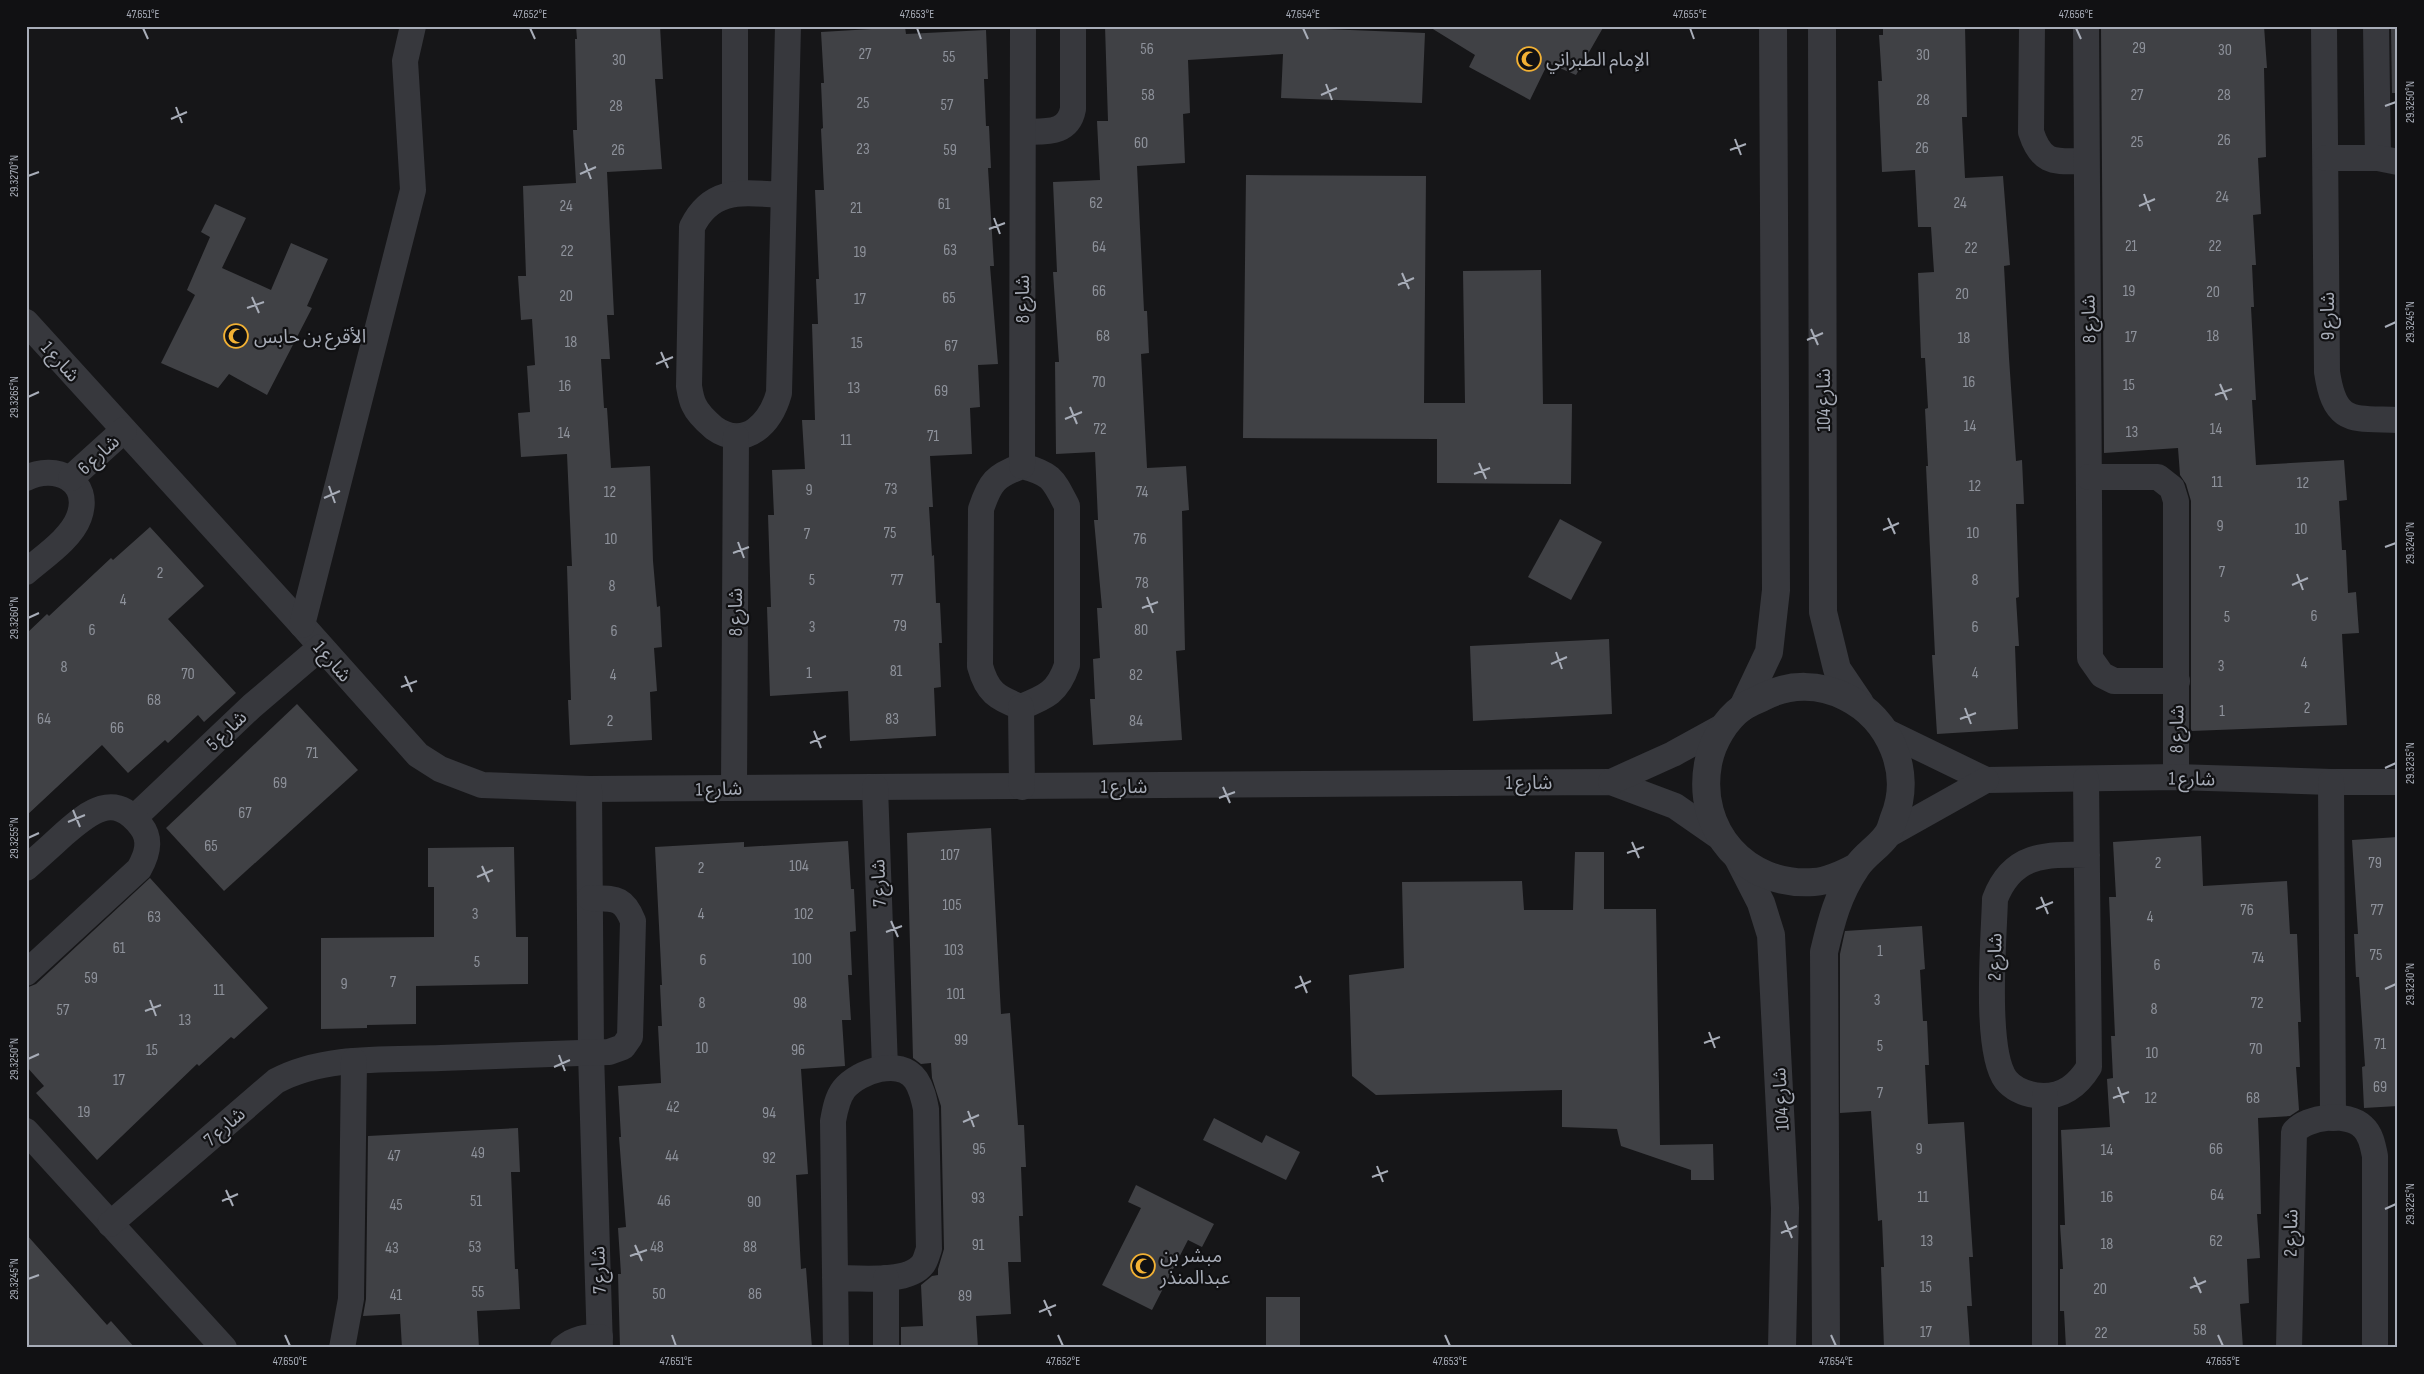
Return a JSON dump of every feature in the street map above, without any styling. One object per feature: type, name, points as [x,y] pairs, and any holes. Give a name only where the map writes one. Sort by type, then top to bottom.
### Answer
[{"type":"street","points":[[302,625],[413,190],[405,61],[413,26]]},
{"type":"street","points":[[735,26],[735,193]]},
{"type":"street","points":[[783,196],[735,193],[713,200],[699,213],[692,227],[689,386],[694,405],[706,422],[721,433],[736,437],[753,431],[765,423],[774,410],[779,393],[788,26]]},
{"type":"street","name":"شارع 8","points":[[1022,466],[1023,26]]},
{"type":"street","points":[[1023,132],[1053,130],[1061,128],[1071,120],[1074,108],[1072,26]]},
{"type":"street","points":[[1734,716],[1769,652],[1776,590],[1773,26]]},
{"type":"street","name":"شارع 104","points":[[1822,26],[1823,612],[1837,669],[1861,705]]},
{"type":"street","points":[[2032,26],[2031,132],[2036,146],[2043,156],[2053,162],[2086,161]]},
{"type":"street","name":"شارع 8","points":[[2086,26],[2090,658],[2102,674],[2114,680],[2177,681]]},
{"type":"street","name":"شارع 9","points":[[2324,26],[2327,372],[2330,396],[2340,410],[2353,418],[2398,420]]},
{"type":"street","points":[[2326,158],[2388,160],[2376,26]]},
{"type":"street","name":"شارع 1","points":[[26,322],[418,755],[440,769],[482,786],[589,789],[1611,782],[1675,806],[1729,848]]},
{"type":"street","name":"شارع 6","points":[[71,478],[124,430]]},
{"type":"street","name":"شارع 8","points":[[734,788],[736,437]]},
{"type":"street","points":[[1022,466],[1044,472],[1056,484],[1067,506],[1067,665],[1062,682],[1051,692],[1021,707],[1002,700],[990,690],[983,677],[980,656],[981,509],[988,488],[1001,474],[1022,466]]},
{"type":"street","name":"شارع 6","points":[[26,478],[42,473],[58,473],[71,478],[78,489],[82,504],[79,517],[71,532],[26,572]]},
{"type":"street","name":"شارع 8","points":[[2089,477],[2158,477],[2172,488],[2176,501],[2176,777]]},
{"type":"street","name":"شارع 5","points":[[135,817],[252,706],[321,647]]},
{"type":"street","points":[[1734,716],[1775,690],[1802,686],[1832,690],[1861,705],[1887,732],[1900,766],[1900,804],[1888,835],[1856,867],[1835,908],[1824,952],[1826,1348]]},
{"type":"street","points":[[1021,707],[1022,786]]},
{"type":"street","name":"شارع 1","points":[[1611,782],[1673,754],[1734,716]]},
{"type":"street","name":"شارع 104","points":[[1734,716],[1711,751],[1705,783],[1709,812],[1761,903],[1771,935],[1785,1208],[1782,1348]]},
{"type":"street","name":"شارع 1","points":[[1887,732],[1986,780],[2176,777],[2398,782]]},
{"type":"street","name":"شارع 2","points":[[2086,779],[2089,1067],[2080,1081],[2057,1095],[2030,1095],[2015,1089],[2005,1079],[1997,1063],[1992,1038],[1995,899],[2001,883],[2015,868],[2029,860],[2050,854],[2086,854]]},
{"type":"street","name":"شارع 1","points":[[1888,835],[1986,780]]},
{"type":"street","points":[[2332,782],[2333,1118]]},
{"type":"street","name":"شارع 7","points":[[875,787],[884,1068]]},
{"type":"street","name":"شارع 7","points":[[563,1348],[571,1341],[583,1337],[600,1342],[591,1053],[589,789]]},
{"type":"street","points":[[26,868],[83,818],[96,810],[110,806],[122,809],[135,817],[144,829],[148,842],[146,856],[139,869],[26,973]]},
{"type":"street","points":[[1729,848],[1759,872],[1784,880],[1814,882],[1836,877],[1856,867]]},
{"type":"street","name":"شارع 7","points":[[110,1224],[276,1081],[305,1068],[354,1061],[609,1052],[623,1047],[630,1038],[633,921],[628,907],[617,899],[590,898]]},
{"type":"street","points":[[342,1348],[351,1298],[354,1061]]},
{"type":"street","points":[[835,1278],[886,1278],[901,1276],[913,1272],[923,1264],[929,1250],[926,1109],[924,1095],[915,1078],[902,1070],[884,1068],[866,1071],[855,1078],[844,1090],[835,1106],[833,1121],[835,1278],[836,1348]]},
{"type":"street","points":[[2045,1096],[2045,1348]]},
{"type":"street","name":"شارع 2","points":[[2288,1348],[2294,1132],[2299,1126],[2311,1120],[2333,1118],[2352,1120],[2358,1123],[2363,1126],[2372,1140],[2375,1166],[2375,1348]]},
{"type":"street","points":[[26,1131],[224,1348]]},
{"type":"street","points":[[886,1278],[886,1348]]},
{"type":"building","points":[[576,26],[660,26],[663,79],[655,79],[662,169],[607,172],[614,315],[607,315],[610,359],[601,359],[611,468],[650,466],[653,561],[657,607],[660,606],[662,647],[654,648],[657,691],[650,692],[652,740],[570,745],[568,700],[571,700],[567,566],[572,566],[567,454],[521,457],[518,413],[530,412],[527,366],[535,365],[532,319],[521,320],[518,276],[526,276],[523,186],[576,183],[573,130],[577,130]]},
{"type":"building","points":[[1105,26],[1252,26],[1425,33],[1422,103],[1281,98],[1283,54],[1188,60],[1190,113],[1183,114],[1185,163],[1137,166],[1144,311],[1147,311],[1149,353],[1141,354],[1147,468],[1186,466],[1189,510],[1182,511],[1185,650],[1176,651],[1182,740],[1093,745],[1090,699],[1095,699],[1093,659],[1100,658],[1097,608],[1102,608],[1094,520],[1098,520],[1095,452],[1056,454],[1055,362],[1059,362],[1053,272],[1057,272],[1053,182],[1100,180],[1097,121],[1108,121]]},
{"type":"building","name":"الإمام الطبراني","points":[[1428,26],[1604,26],[1576,75],[1548,63],[1530,100],[1469,67],[1475,55]]},
{"type":"building","points":[[1883,26],[1965,26],[1967,117],[1962,117],[1965,178],[2003,176],[2010,265],[2004,266],[2009,358],[2016,461],[2022,460],[2024,504],[2016,504],[2019,597],[2016,598],[2019,646],[2015,646],[2018,729],[1937,734],[1932,655],[1935,655],[1926,466],[1928,466],[1925,409],[1928,408],[1925,358],[1921,358],[1918,273],[1934,272],[1931,227],[1918,227],[1915,170],[1882,172],[1878,81],[1882,81],[1879,35],[1883,35]]},
{"type":"building","points":[[2179,26],[2180,29],[2264,26],[2267,68],[2264,68],[2266,157],[2258,158],[2261,214],[2253,215],[2256,265],[2252,265],[2254,307],[2251,307],[2256,400],[2252,400],[2256,465],[2344,460],[2347,500],[2339,501],[2342,550],[2346,550],[2348,593],[2356,592],[2359,633],[2342,634],[2347,725],[2191,731],[2191,501],[2186,484],[2180,475],[2178,448],[2104,453],[2101,27]]},
{"type":"building","points":[[2391,26],[2398,26],[2398,93],[2392,93]]},
{"type":"building","points":[[905,27],[906,34],[986,30],[988,79],[984,79],[986,126],[989,126],[991,168],[988,168],[994,266],[990,266],[998,364],[978,365],[980,407],[970,408],[972,454],[930,456],[933,507],[929,507],[932,556],[934,555],[936,603],[940,603],[942,643],[939,643],[941,687],[934,688],[936,736],[850,741],[848,691],[770,696],[767,607],[771,607],[768,515],[774,515],[772,470],[805,469],[802,420],[815,420],[812,324],[818,324],[816,279],[819,279],[815,190],[824,190],[821,83],[824,83],[821,32]]},
{"type":"building","points":[[1246,175],[1426,176],[1424,403],[1465,403],[1463,271],[1541,270],[1543,404],[1572,404],[1571,484],[1437,483],[1437,439],[1243,438]]},
{"type":"building","name":"الأقرع بن حابس","points":[[215,204],[246,218],[222,268],[271,290],[291,243],[328,259],[307,306],[312,308],[267,395],[229,374],[218,388],[161,363],[195,295],[187,290],[210,237],[201,232]]},
{"type":"building","points":[[1560,519],[1602,542],[1571,600],[1528,577]]},
{"type":"building","points":[[150,527],[204,586],[168,619],[236,693],[204,722],[198,715],[168,743],[165,740],[128,773],[102,745],[26,816],[26,634],[47,614],[49,616],[111,558],[113,560]]},
{"type":"building","points":[[1609,639],[1612,714],[1473,721],[1470,646]]},
{"type":"building","points":[[297,704],[358,770],[224,891],[166,828]]},
{"type":"building","points":[[991,828],[1001,1014],[1010,1013],[1018,1125],[1024,1125],[1026,1167],[1021,1167],[1023,1216],[1019,1216],[1021,1262],[1008,1262],[1011,1314],[976,1316],[978,1348],[901,1348],[901,1327],[923,1326],[921,1285],[932,1276],[938,1275],[944,1249],[941,1106],[932,1078],[931,1063],[921,1064],[913,1058],[907,833]]},
{"type":"building","points":[[2201,836],[2203,886],[2287,881],[2290,934],[2297,934],[2301,1022],[2298,1022],[2300,1067],[2296,1067],[2299,1110],[2290,1116],[2258,1118],[2261,1214],[2257,1214],[2260,1258],[2247,1259],[2249,1303],[2240,1304],[2243,1348],[2066,1348],[2064,1311],[2060,1311],[2060,1269],[2063,1269],[2060,1225],[2065,1225],[2061,1130],[2110,1127],[2107,1079],[2113,1078],[2111,1036],[2115,1036],[2109,897],[2116,897],[2113,842]]},
{"type":"building","points":[[2398,837],[2398,1106],[2364,1108],[2362,1067],[2365,1066],[2359,977],[2356,977],[2354,934],[2358,934],[2352,840]]},
{"type":"building","points":[[848,841],[851,889],[854,889],[856,931],[850,932],[852,975],[848,975],[851,1020],[842,1020],[845,1066],[801,1069],[808,1174],[796,1175],[801,1269],[806,1268],[812,1348],[620,1348],[618,1274],[621,1274],[618,1228],[626,1227],[619,1137],[621,1137],[618,1086],[661,1083],[658,1026],[662,1026],[660,985],[662,985],[655,847],[744,842],[744,847]]},
{"type":"building","points":[[514,847],[516,937],[528,937],[528,984],[416,986],[416,1024],[367,1025],[367,1028],[321,1029],[321,938],[434,937],[434,887],[428,887],[428,848]]},
{"type":"building","points":[[1575,852],[1604,852],[1604,909],[1656,909],[1660,1145],[1713,1144],[1714,1180],[1691,1180],[1691,1170],[1621,1146],[1617,1129],[1562,1127],[1562,1090],[1376,1095],[1352,1076],[1349,975],[1404,968],[1402,882],[1522,881],[1524,910],[1573,910]]},
{"type":"building","points":[[150,878],[268,1008],[234,1039],[231,1037],[199,1066],[197,1064],[97,1160],[36,1093],[44,1086],[26,1066],[26,988],[36,984]]},
{"type":"building","points":[[1922,926],[1925,969],[1920,970],[1923,1021],[1927,1021],[1929,1065],[1925,1065],[1928,1124],[1964,1122],[1973,1257],[1969,1257],[1972,1306],[1967,1306],[1970,1348],[1884,1348],[1881,1267],[1884,1267],[1882,1220],[1878,1221],[1871,1111],[1840,1113],[1840,954],[1845,931]]},
{"type":"building","points":[[1214,1118],[1262,1143],[1266,1135],[1300,1152],[1286,1180],[1203,1140]]},
{"type":"building","points":[[518,1128],[520,1172],[511,1172],[515,1269],[518,1269],[520,1309],[477,1311],[479,1348],[402,1348],[400,1314],[363,1316],[366,1299],[368,1136]]},
{"type":"building","name":"مبشر بن عبدالمنذر","points":[[1136,1185],[1214,1224],[1202,1247],[1188,1240],[1152,1310],[1102,1285],[1141,1208],[1128,1202]]},
{"type":"building","points":[[26,1234],[107,1325],[111,1321],[135,1348],[26,1348]]},
{"type":"building","points":[[1266,1297],[1300,1297],[1300,1348],[1266,1348]]},
{"type":"place","name":"الإمام الطبراني","points":[[1529,59]]},
{"type":"place","name":"الأقرع بن حابس","points":[[236,336]]},
{"type":"place","name":"مبشر بن عبدالمنذر","points":[[1143,1266]]}]
